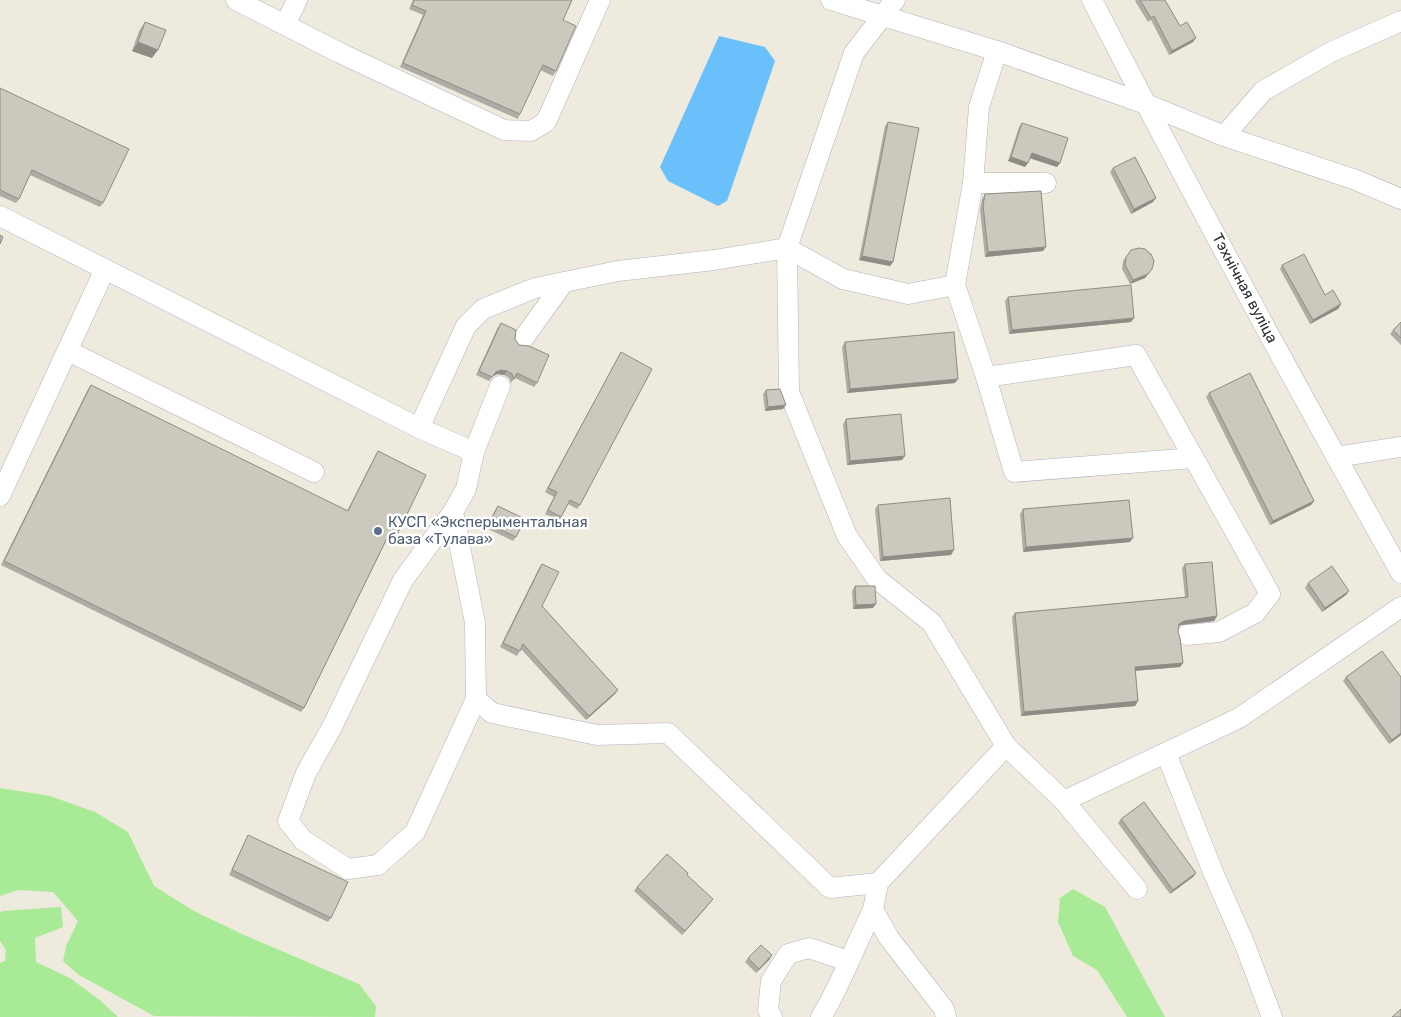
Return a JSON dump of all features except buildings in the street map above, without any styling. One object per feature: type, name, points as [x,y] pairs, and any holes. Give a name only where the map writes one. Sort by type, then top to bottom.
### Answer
[{"type":"street","points":[[236,0],[340,53],[504,130],[531,131],[546,122],[600,0]]},
{"type":"street","points":[[285,24],[297,0]]},
{"type":"street","points":[[831,0],[997,51],[1146,104],[1224,136],[1356,180],[1401,199]]},
{"type":"street","points":[[895,0],[854,53],[786,248],[788,392],[847,536],[877,579],[932,623],[1006,746],[1064,801],[1137,889]]},
{"type":"street","name":"Тэхнічная вуліца","points":[[1092,0],[1336,457],[1401,573]]},
{"type":"street","points":[[1224,136],[1263,91],[1331,52],[1401,20]]},
{"type":"street","points":[[997,51],[979,108],[973,184],[955,285],[986,377],[1014,472],[1194,458]]},
{"type":"street","points":[[973,184],[1046,183]]},
{"type":"street","points":[[0,216],[419,428],[474,452]]},
{"type":"street","points":[[419,428],[466,326],[483,309],[535,288],[618,271],[714,260],[786,248],[843,279],[908,294],[955,285]]},
{"type":"street","points":[[0,496],[106,269]]},
{"type":"street","points":[[523,339],[564,282]]},
{"type":"street","points":[[68,351],[314,472]]},
{"type":"street","points":[[986,377],[1136,355],[1270,594],[1256,613],[1219,632],[1187,634]]},
{"type":"street","points":[[453,512],[475,623],[476,699],[415,832],[378,865],[348,869],[303,840],[288,821],[306,774],[332,727],[403,580],[453,512],[466,489],[474,452],[500,386]]},
{"type":"street","points":[[1336,457],[1401,447]]},
{"type":"street","points":[[1064,801],[1239,718],[1401,607]]},
{"type":"street","points":[[476,699],[492,713],[597,735],[668,733],[830,888],[878,883]]},
{"type":"street","points":[[821,1017],[832,1000],[848,961],[873,910],[878,883],[1006,746]]},
{"type":"street","points":[[1166,753],[1213,872],[1245,945],[1272,1017]]},
{"type":"street","points":[[873,910],[889,938],[944,1009],[946,1017]]},
{"type":"street","points":[[772,1017],[768,1010],[771,981],[788,954],[809,948],[848,961]]},
{"type":"green space","points":[[0,788],[50,796],[95,812],[128,832],[154,886],[192,910],[244,935],[359,984],[376,1006],[375,1017],[154,1016],[79,975],[63,961],[66,946],[78,921],[53,892],[18,890],[0,896]]},
{"type":"green space","points":[[1073,889],[1105,907],[1165,1017],[1127,1017],[1097,970],[1073,956],[1058,922],[1060,898]]},
{"type":"green space","points":[[61,907],[63,927],[35,938],[36,962],[70,978],[101,1001],[118,1017],[0,1017],[0,963],[5,961],[6,950],[0,941],[0,913],[3,911]]},
{"type":"water","points":[[719,36],[765,47],[775,61],[727,201],[718,206],[668,181],[660,167]]},
{"type":"place","name":"КУСП «Эксперыментальная база «Тулава»","points":[[378,531]]}]
